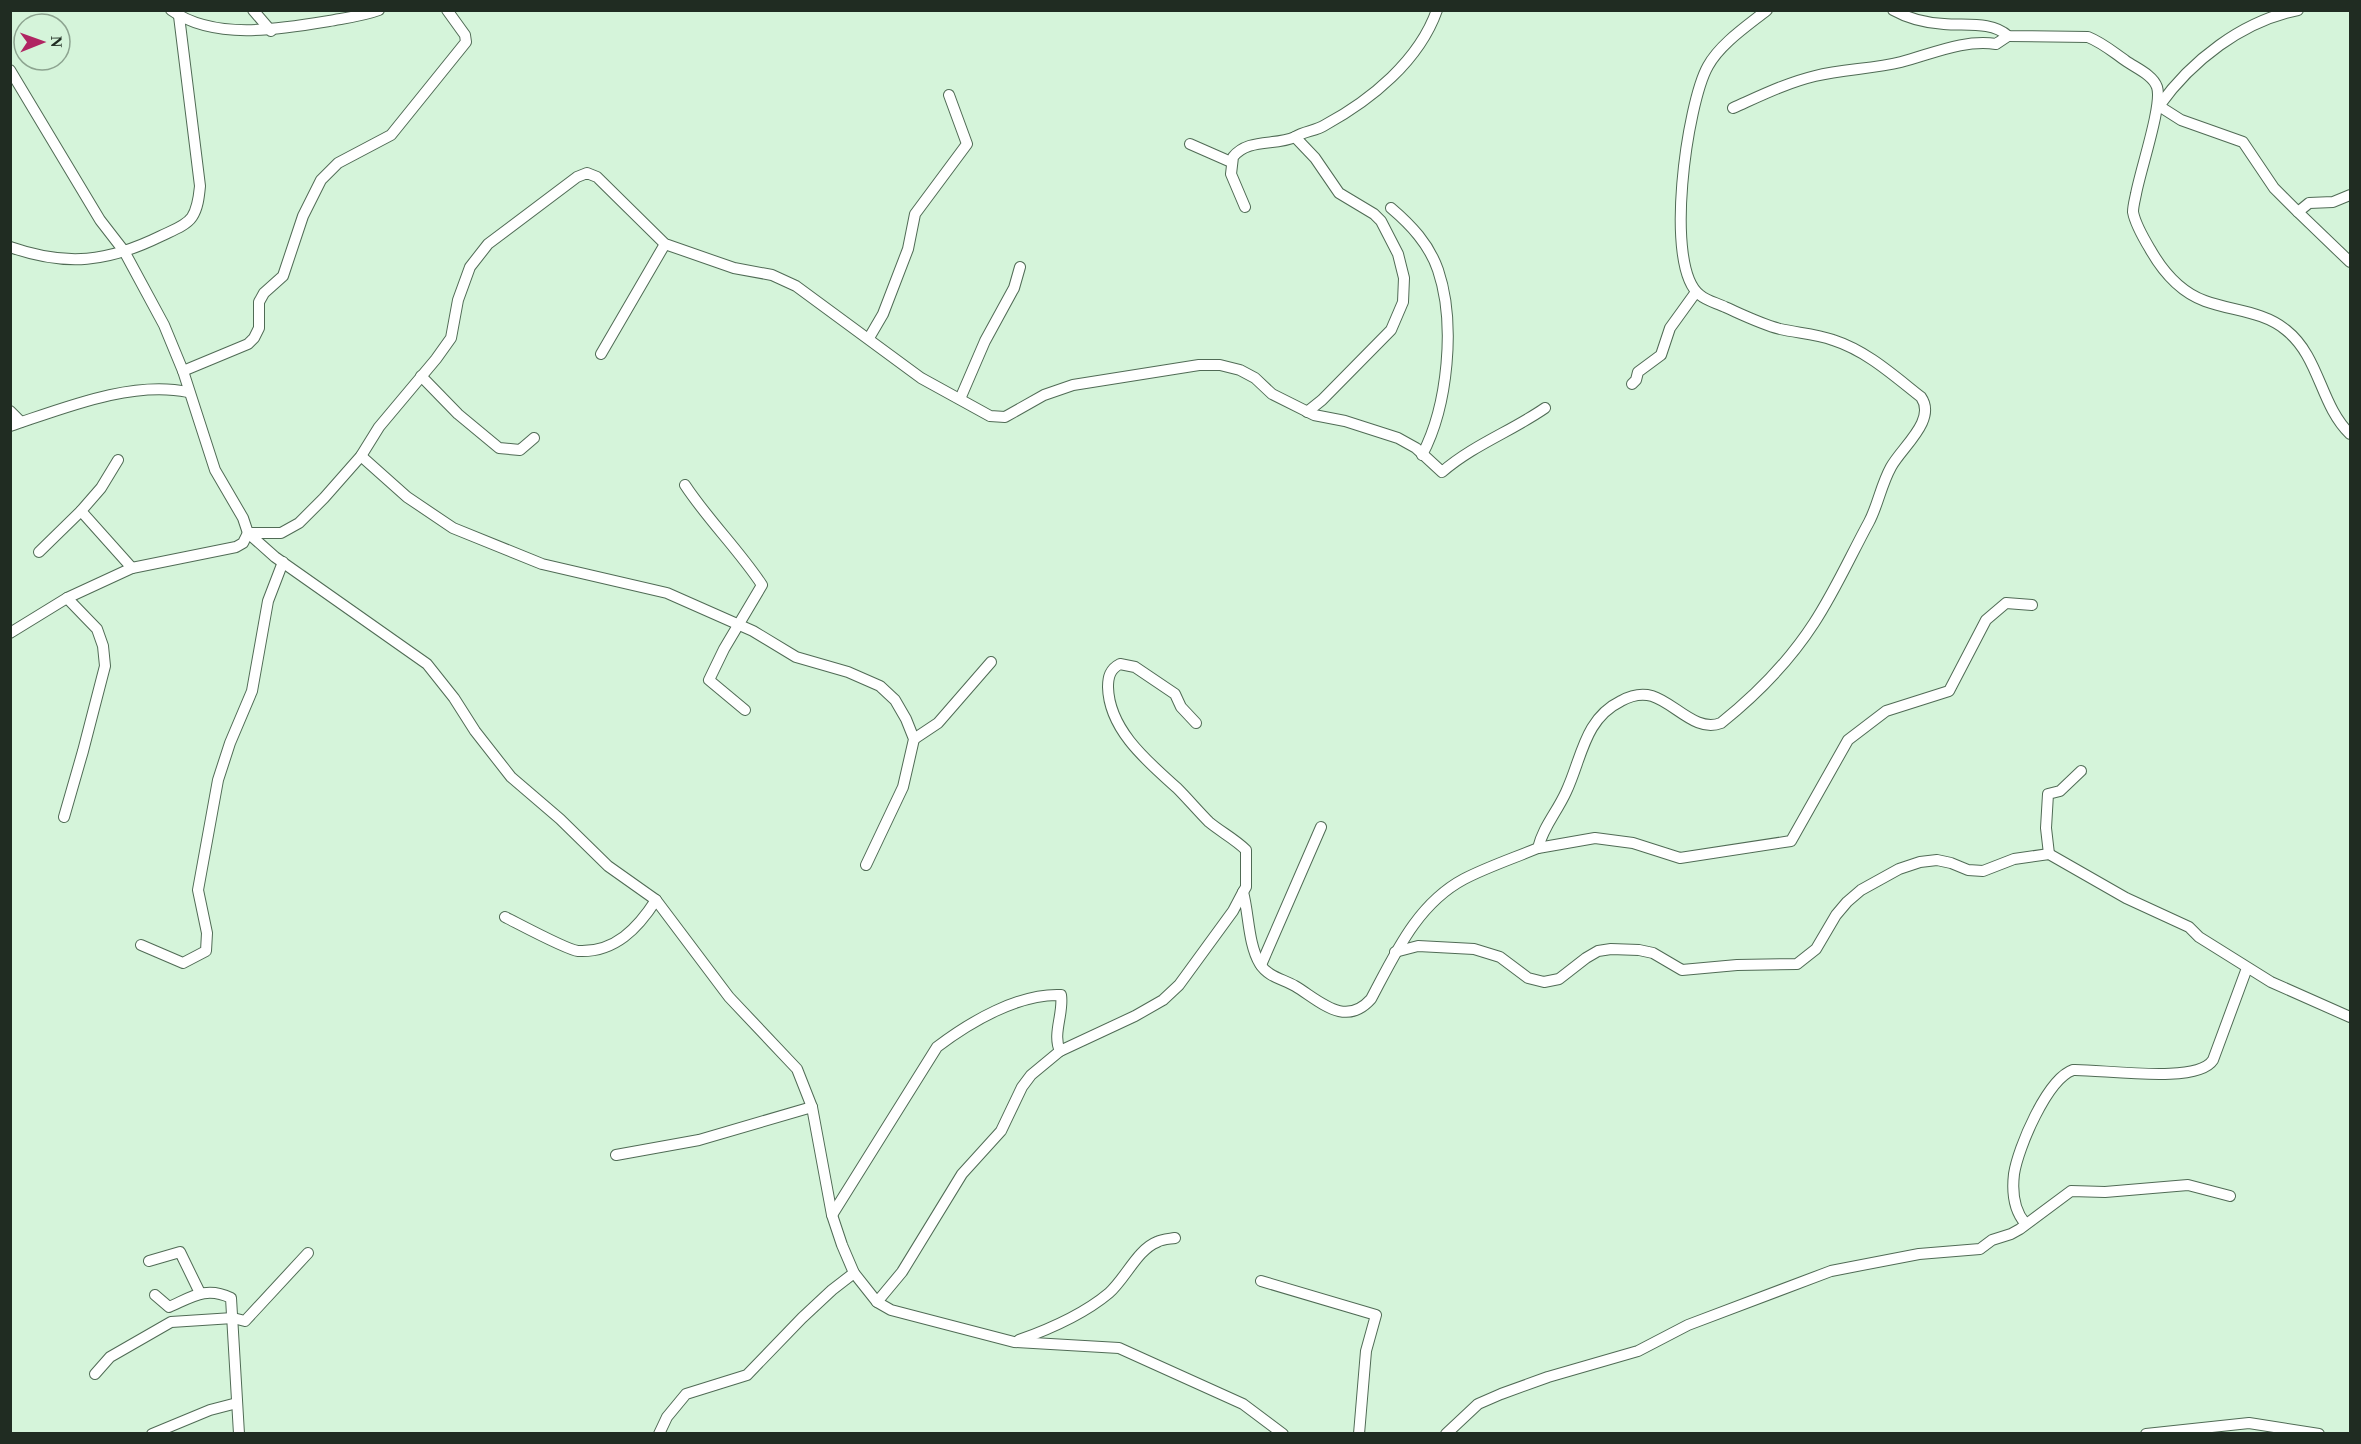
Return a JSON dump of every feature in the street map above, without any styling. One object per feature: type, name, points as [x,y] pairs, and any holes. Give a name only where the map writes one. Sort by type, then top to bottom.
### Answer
[{"type":"street","points":[[253,10],[271,31]]},
{"type":"street","points":[[183,371],[248,344],[254,339],[260,328],[259,302],[264,293],[283,276],[303,216],[321,180],[338,163],[391,135],[466,42],[465,34],[447,10]]},
{"type":"street","points":[[1245,207],[1233,180],[1231,162],[1236,153],[1254,144],[1277,143],[1295,137],[1335,120],[1381,86],[1417,50],[1437,10]]},
{"type":"street","points":[[1538,848],[1544,827],[1554,815],[1570,784],[1588,732],[1602,712],[1633,695],[1651,696],[1701,723],[1715,726],[1728,718],[1781,665],[1816,621],[1870,521],[1891,468],[1925,416],[1926,408],[1921,397],[1857,350],[1833,340],[1756,321],[1705,298],[1696,292],[1690,281],[1685,262],[1681,220],[1683,176],[1698,84],[1719,52],[1767,10]]},
{"type":"street","points":[[1893,10],[1911,19],[1925,22],[1999,28],[2008,36]]},
{"type":"street","points":[[2159,106],[2191,68],[2238,34],[2279,14],[2298,10]]},
{"type":"street","points":[[10,247],[42,257],[65,260],[100,258],[124,251],[183,225],[192,218],[197,206],[200,186],[175,13],[222,28],[271,31],[375,11]]},
{"type":"street","points":[[1733,108],[1785,85],[1814,76],[1882,66],[1968,44],[1983,42],[1996,44],[2008,36],[2079,36],[2099,41],[2150,78],[2157,87],[2159,106],[2138,181],[2133,212],[2146,243],[2159,265],[2176,285],[2191,295],[2206,302],[2252,313],[2286,330],[2314,366],[2328,402],[2350,434]]},
{"type":"street","points":[[10,70],[100,220],[124,251],[164,326],[183,371],[215,470],[243,518],[248,533],[283,562],[427,664],[454,698],[475,732],[511,777],[560,819],[608,866],[656,900],[729,997],[797,1069],[812,1107],[832,1215],[854,1273],[877,1302],[891,1310],[1014,1342],[1119,1348],[1243,1404],[1283,1434]]},
{"type":"street","points":[[868,338],[883,314],[908,249],[915,214],[967,144],[949,95]]},
{"type":"street","points":[[2159,106],[2181,120],[2243,142],[2274,188],[2350,261]]},
{"type":"street","points":[[1295,137],[1320,164],[1339,193],[1374,214],[1381,221],[1398,254],[1404,278],[1403,302],[1391,330],[1322,400],[1307,412]]},
{"type":"street","points":[[1190,144],[1231,162]]},
{"type":"street","points":[[248,533],[281,533],[299,523],[361,456],[379,427],[451,338],[458,300],[470,267],[488,244],[577,177],[587,172],[597,177],[665,244],[734,268],[772,275],[796,286],[921,378],[990,416],[1005,417],[1044,395],[1073,385],[1199,365],[1220,365],[1240,370],[1255,378],[1272,394],[1307,412],[1398,438],[1416,448],[1442,472],[1460,456],[1524,422],[1545,408]]},
{"type":"street","points":[[2298,212],[2309,203],[2333,202],[2350,195]]},
{"type":"street","points":[[1391,208],[1411,225],[1426,246],[1438,269],[1445,308],[1448,358],[1446,376],[1434,427],[1422,455]]},
{"type":"street","points":[[601,354],[665,244]]},
{"type":"street","points":[[960,399],[985,341],[1014,288],[1020,267]]},
{"type":"street","points":[[1632,384],[1638,372],[1661,354],[1670,328],[1696,292]]},
{"type":"street","points":[[422,376],[458,414],[499,448],[520,450],[534,438]]},
{"type":"street","points":[[10,411],[16,424],[125,391],[176,389],[189,392]]},
{"type":"street","points":[[2337,418],[2350,424]]},
{"type":"street","points":[[361,456],[407,497],[453,528],[542,564],[667,593],[753,631],[796,657],[848,672],[880,687],[895,700],[914,739],[903,788],[866,865]]},
{"type":"street","points":[[39,552],[81,511],[100,488],[118,460]]},
{"type":"street","points":[[685,485],[694,499],[743,556],[762,585],[708,680],[745,710]]},
{"type":"street","points":[[81,511],[132,568]]},
{"type":"street","points":[[10,633],[67,598],[132,568],[236,547],[243,543],[248,533]]},
{"type":"street","points":[[141,945],[183,963],[206,951],[207,933],[198,890],[218,780],[230,743],[252,691],[268,601],[283,562]]},
{"type":"street","points":[[64,817],[105,666],[103,646],[97,629],[67,598]]},
{"type":"street","points":[[1243,892],[1254,947],[1261,965],[1276,978],[1294,985],[1333,1010],[1347,1012],[1364,1007],[1371,999],[1395,951],[1414,923],[1457,883],[1538,848],[1596,838],[1633,843],[1680,858],[1791,841],[1848,741],[1886,711],[1949,690],[1986,620],[2006,603],[2032,605]]},
{"type":"street","points":[[914,739],[938,723],[991,662]]},
{"type":"street","points":[[877,1302],[902,1272],[962,1174],[1001,1131],[1022,1087],[1031,1075],[1060,1051],[1136,1016],[1171,992],[1179,985],[1233,911],[1246,887],[1246,850],[1211,824],[1156,771],[1132,744],[1111,704],[1108,680],[1111,670],[1120,664],[1135,667],[1175,694],[1181,707],[1196,723]]},
{"type":"street","points":[[2049,854],[2046,828],[2048,794],[2060,791],[2081,771]]},
{"type":"street","points":[[1261,965],[1321,826]]},
{"type":"street","points":[[1395,951],[1418,946],[1474,949],[1500,957],[1528,978],[1544,982],[1559,979],[1598,951],[1611,949],[1653,953],[1682,970],[1737,965],[1797,964],[1816,949],[1836,915],[1847,902],[1861,890],[1899,869],[1920,862],[1937,860],[1951,862],[1968,870],[1983,871],[2014,859],[2049,854],[2126,898],[2189,927],[2199,937],[2271,982],[2350,1017]]},
{"type":"street","points":[[505,918],[577,951],[612,946],[642,922],[656,900]]},
{"type":"street","points":[[2025,1223],[2018,1214],[2014,1173],[2028,1132],[2046,1095],[2058,1080],[2066,1072],[2073,1070],[2148,1074],[2206,1069],[2214,1060],[2247,968]]},
{"type":"street","points":[[832,1215],[938,1047],[961,1029],[996,1011],[1045,994],[1061,995],[1063,1006],[1057,1044],[1060,1051]]},
{"type":"street","points":[[616,1155],[699,1140],[812,1107]]},
{"type":"street","points":[[1446,1434],[1478,1404],[1501,1394],[1548,1377],[1638,1351],[1688,1325],[1831,1271],[1919,1254],[1980,1250],[1992,1240],[2011,1234],[2070,1191],[2125,1191],[2188,1185],[2230,1196]]},
{"type":"street","points":[[1014,1342],[1046,1330],[1095,1304],[1118,1285],[1143,1251],[1156,1242],[1175,1238]]},
{"type":"street","points":[[148,1261],[180,1252],[200,1293]]},
{"type":"street","points":[[94,1374],[110,1357],[171,1322],[233,1318],[246,1321],[308,1253]]},
{"type":"street","points":[[659,1434],[667,1417],[686,1394],[747,1376],[802,1318],[854,1273]]},
{"type":"street","points":[[1261,1281],[1376,1315],[1366,1351],[1359,1434]]},
{"type":"street","points":[[155,1295],[169,1307],[200,1293],[218,1292],[231,1298],[239,1434]]},
{"type":"street","points":[[152,1434],[210,1410],[237,1403]]},
{"type":"street","points":[[2146,1434],[2249,1423],[2319,1434]]}]
